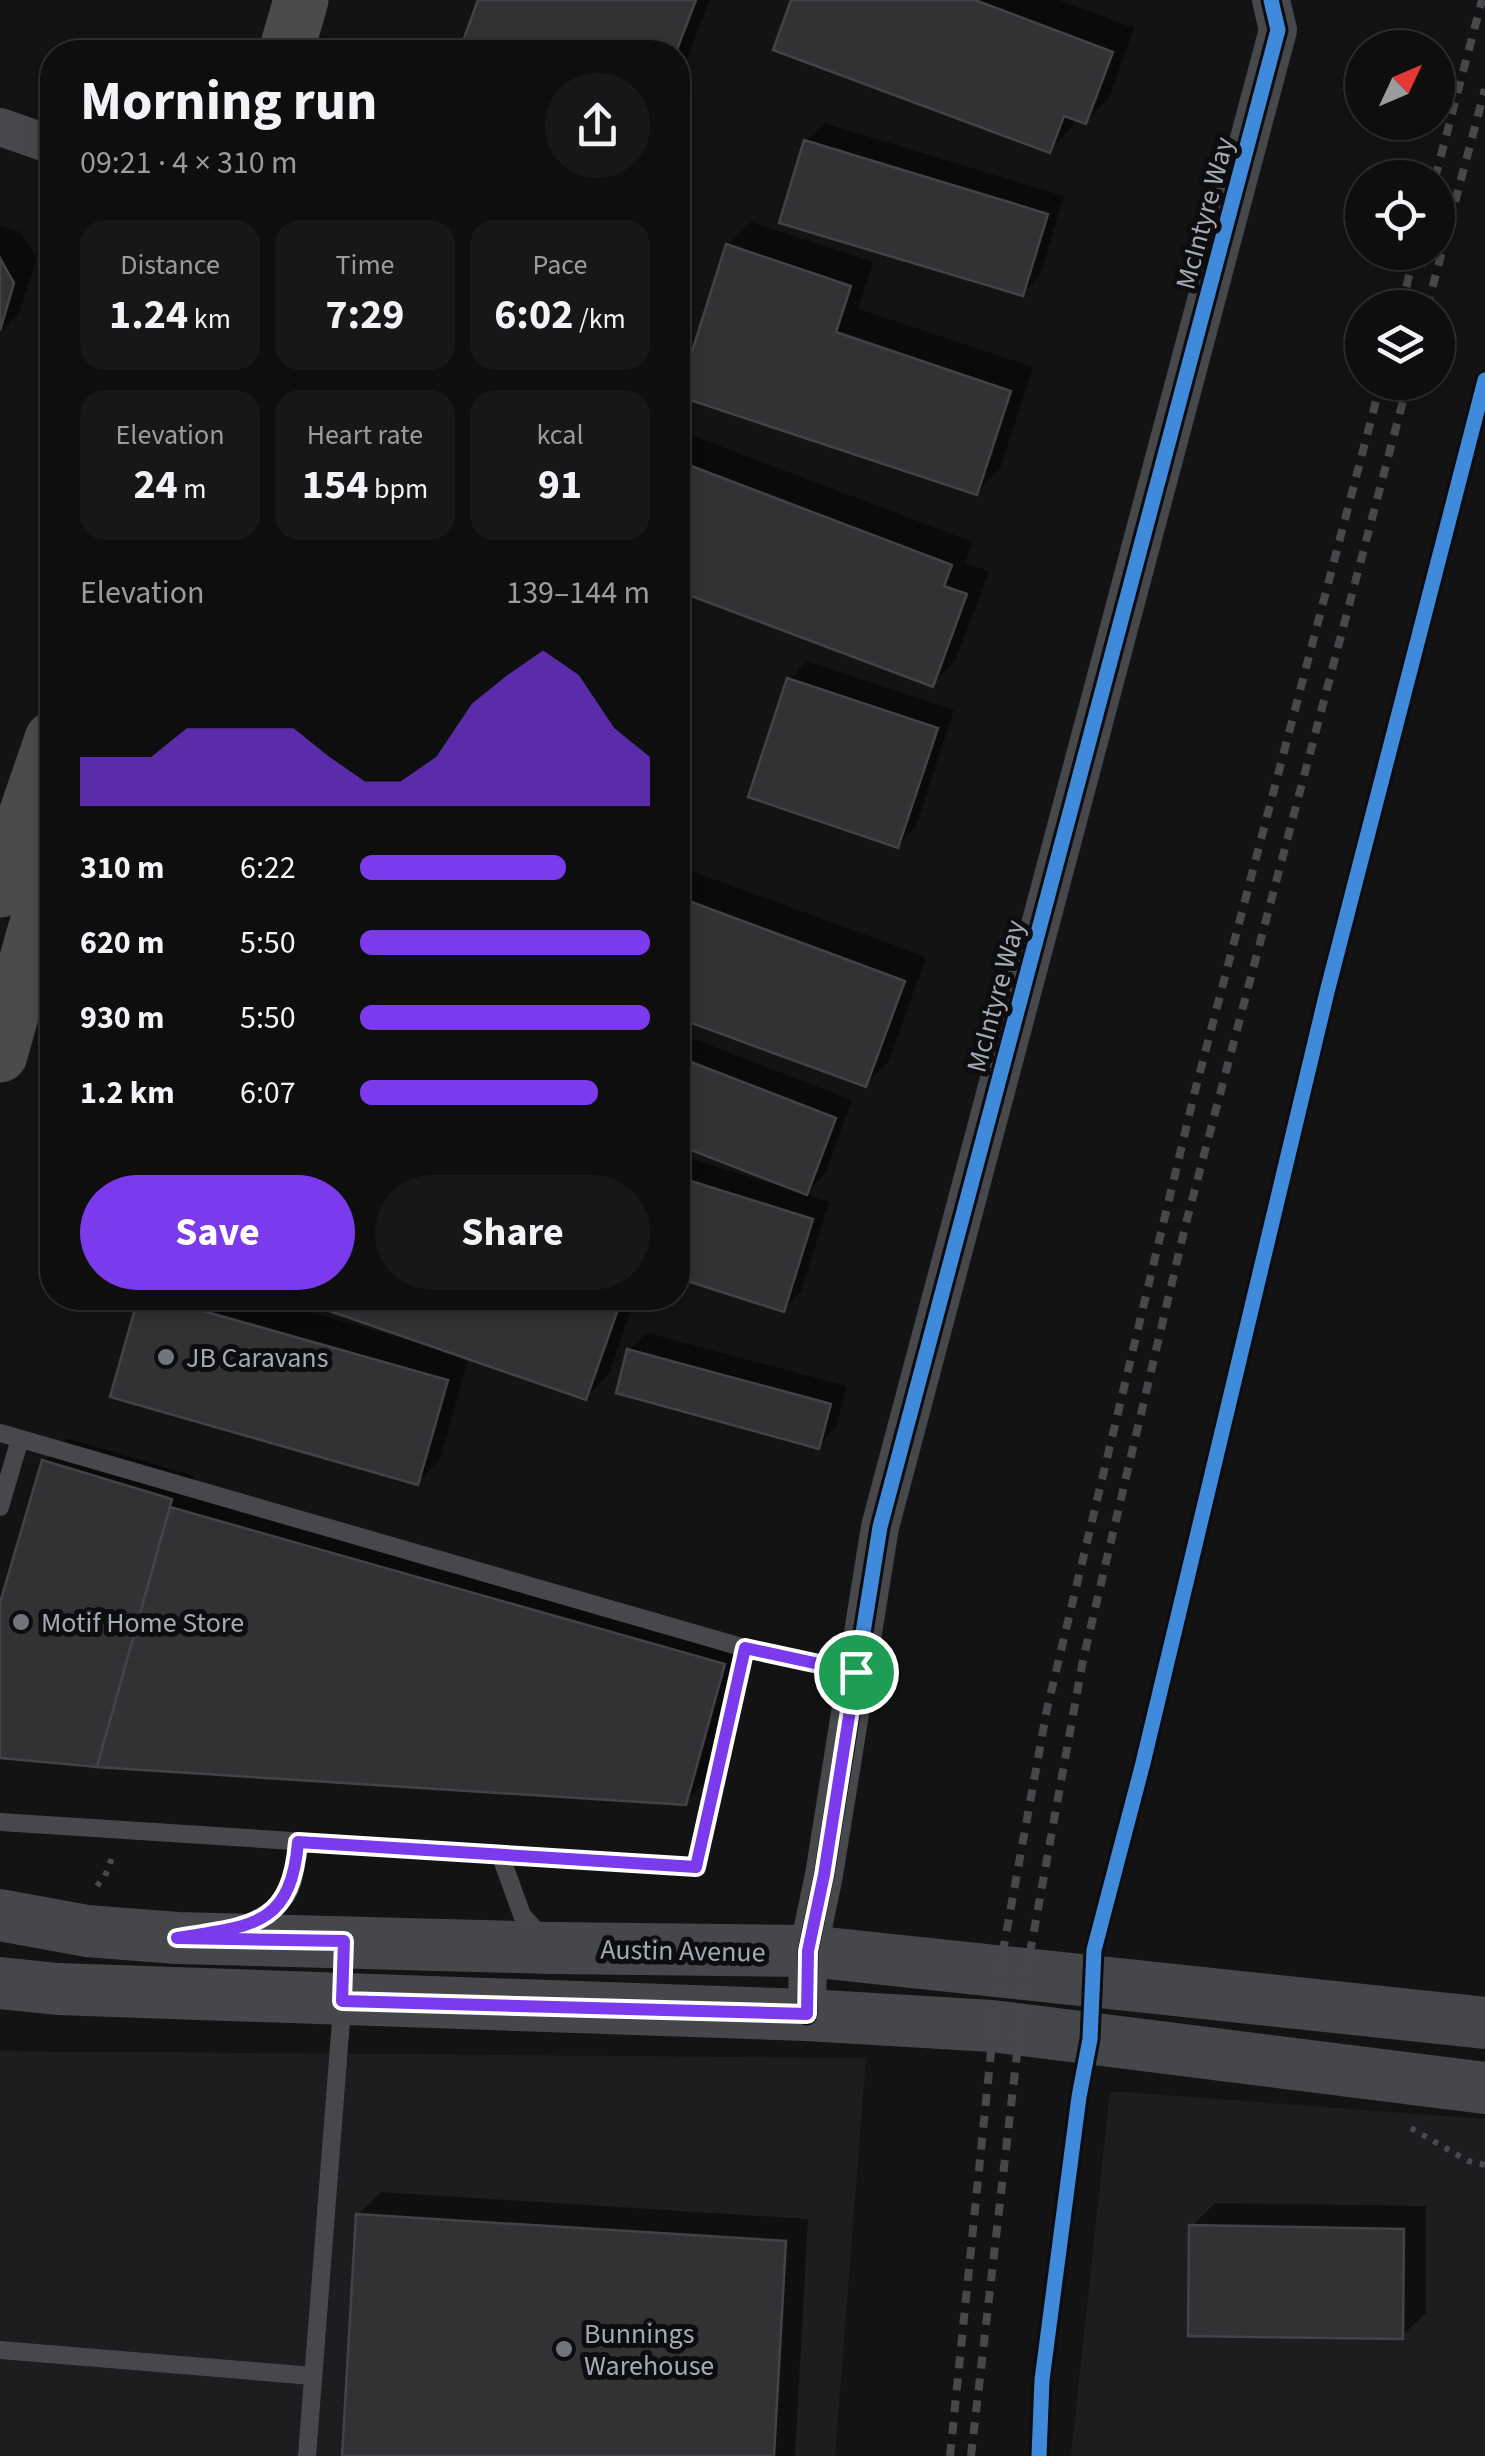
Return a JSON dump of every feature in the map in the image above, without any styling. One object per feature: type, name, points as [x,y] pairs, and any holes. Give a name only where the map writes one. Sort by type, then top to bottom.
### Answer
[{"type":"highway","points":[[252,40],[264,0]]},
{"type":"highway","points":[[289,40],[301,0]]},
{"type":"highway","points":[[0,890],[40,774]]},
{"type":"highway","points":[[0,1054],[40,912]]},
{"type":"main road","name":"Austin Avenue","points":[[0,1915],[87,1931],[177,1938],[808,1951],[1485,2023]]},
{"type":"main road","points":[[0,1983],[342,2001],[807,2014],[992,2026],[1485,2088]]},
{"type":"street","name":"McIntyre Way","points":[[807,2014],[808,1951],[824,1875],[880,1528],[1278,30],[1270,0]]},
{"type":"street","points":[[0,127],[40,141]]},
{"type":"lane","points":[[0,1432],[745,1648],[856,1672]]},
{"type":"lane","points":[[0,1507],[20,1438]]},
{"type":"lane","points":[[0,1822],[696,1867],[745,1648]]},
{"type":"lane","points":[[177,1938],[236,1929],[278,1908],[295,1877],[298,1842]]},
{"type":"lane","points":[[500,1854],[522,1915],[552,1948]]},
{"type":"lane","points":[[307,2456],[344,1941]]},
{"type":"lane","points":[[0,2350],[313,2376]]},
{"type":"shaded area","points":[[0,2051],[866,2058],[835,2456],[0,2456]]},
{"type":"shaded area","points":[[1110,2091],[1485,2119],[1485,2456],[1071,2456]]},
{"type":"building","points":[[478,0],[696,0],[681,40],[463,40]]},
{"type":"building","points":[[791,0],[975,0],[1113,52],[1086,124],[1064,116],[1050,153],[773,50]]},
{"type":"building","points":[[804,140],[1048,214],[1023,296],[779,223]]},
{"type":"building","points":[[726,244],[851,286],[836,332],[1011,391],[977,495],[690,400],[690,358]]},
{"type":"building","points":[[0,258],[14,283],[0,331]]},
{"type":"building","points":[[690,466],[952,565],[944,586],[967,594],[933,687],[690,596]]},
{"type":"building","points":[[787,678],[938,728],[898,848],[748,797]]},
{"type":"building","points":[[690,901],[905,981],[866,1087],[690,1022]]},
{"type":"building","points":[[690,1062],[836,1118],[807,1195],[690,1150]]},
{"type":"building","points":[[690,1181],[813,1219],[784,1312],[690,1282]]},
{"type":"building","points":[[135,1310],[200,1310],[448,1380],[418,1485],[110,1397]]},
{"type":"building","points":[[327,1310],[618,1310],[586,1400]]},
{"type":"building","points":[[627,1349],[831,1404],[819,1449],[616,1393]]},
{"type":"building","points":[[42,1460],[172,1499],[97,1767],[0,1758],[0,1603]]},
{"type":"building","points":[[170,1507],[725,1664],[686,1805],[97,1767]]},
{"type":"building","name":"Bunnings Warehouse","points":[[356,2214],[786,2241],[774,2456],[342,2456]]},
{"type":"building","points":[[1189,2225],[1404,2229],[1403,2339],[1188,2336]]},
{"type":"railway","points":[[1440,160],[1482,0]]},
{"type":"railway","points":[[1432,290],[1485,89]]},
{"type":"railway","points":[[1406,290],[1410,270]]},
{"type":"railway","points":[[950,2456],[999,1973],[1047,1709],[1195,1091],[1376,400]]},
{"type":"railway","points":[[971,2456],[1026,1975],[1083,1660],[1186,1223],[1403,400]]},
{"type":"cycle path","points":[[807,2015],[808,1951],[824,1875],[880,1527],[1278,30],[1271,0]]},
{"type":"cycle path","points":[[1039,2456],[1042,2380],[1090,2039],[1094,1950],[1143,1763],[1327,992],[1485,380]]},
{"type":"place","name":"JB Caravans","points":[[166,1357]]},
{"type":"place","name":"Motif Home Store","points":[[21,1622]]},
{"type":"place","name":"Bunnings Warehouse","points":[[564,2349]]},
{"type":"route","points":[[745,1648],[856,1672],[808,1951],[807,2014],[342,2001],[344,1941],[177,1938],[236,1929],[278,1908],[295,1877],[298,1842],[696,1867],[745,1648]]}]
